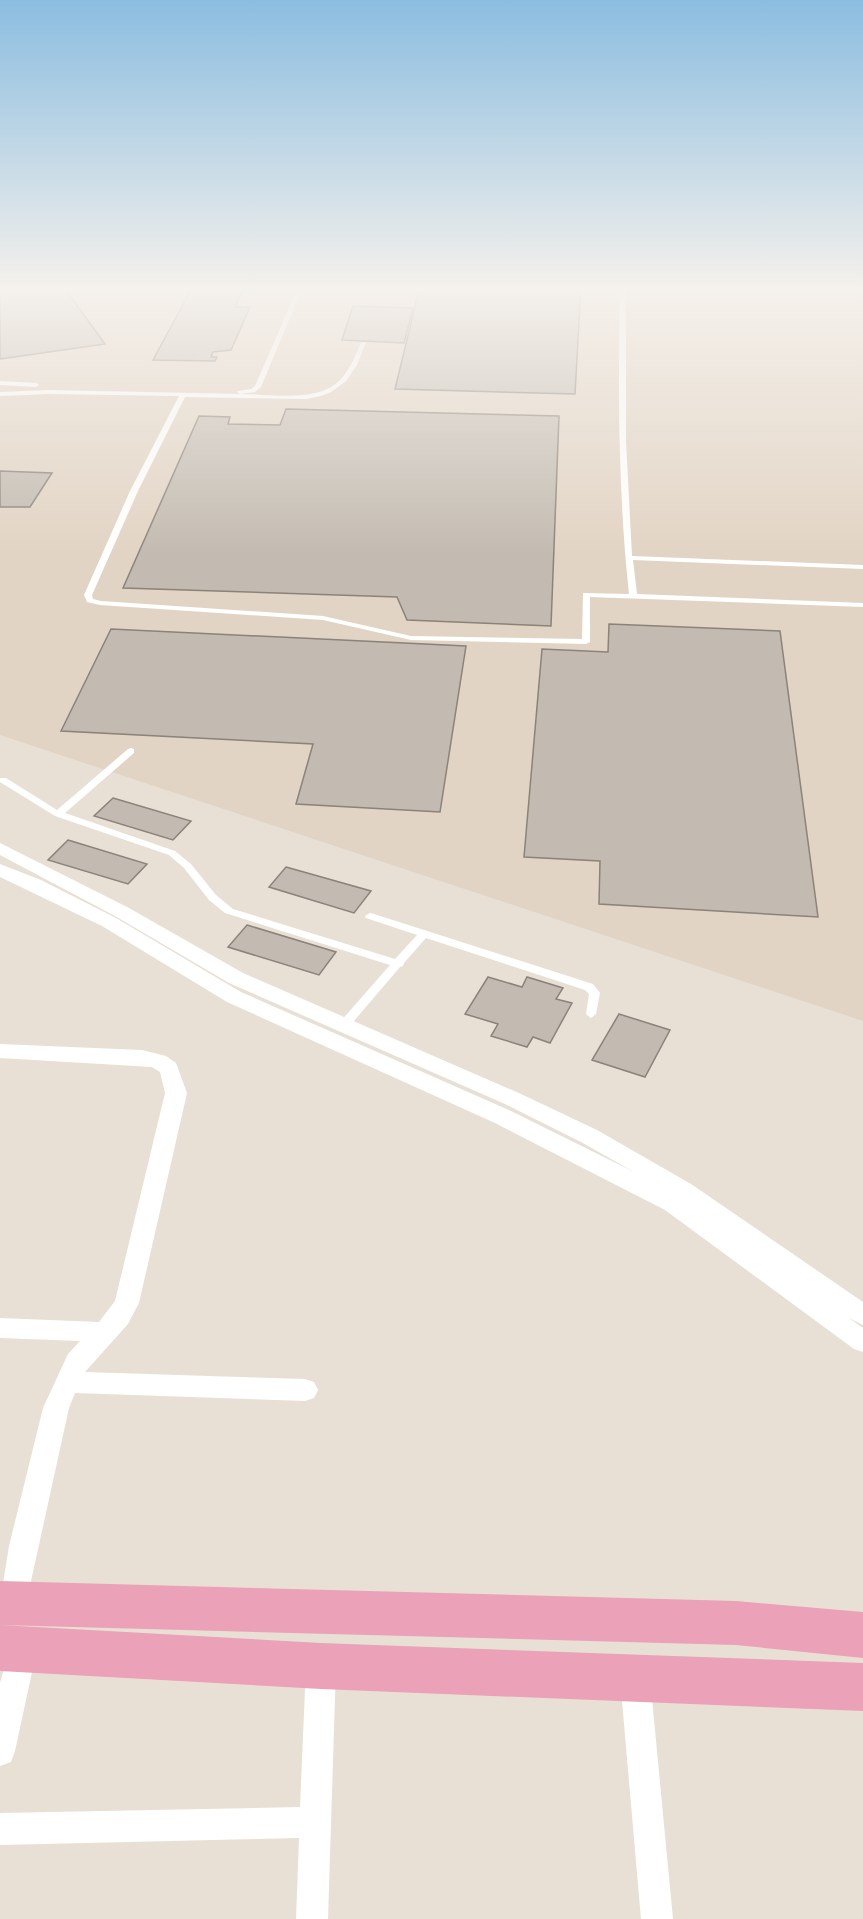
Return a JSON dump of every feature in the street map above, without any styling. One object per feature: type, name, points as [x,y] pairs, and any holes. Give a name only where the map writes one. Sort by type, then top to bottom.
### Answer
[{"type":"main road","points":[[7,1603],[736,1623],[863,1635]]},
{"type":"main road","points":[[11,1649],[321,1666],[863,1687]]},
{"type":"street","points":[[0,848],[122,912],[236,978],[513,1099],[589,1136],[683,1190],[863,1315]]},
{"type":"street","points":[[0,870],[34,884],[109,922],[234,997],[503,1117],[673,1204],[863,1342]]},
{"type":"street","points":[[0,1051],[142,1057],[159,1061],[169,1068],[174,1079],[176,1093],[127,1303],[106,1332],[77,1361],[66,1382],[56,1408],[7,1603]]},
{"type":"street","points":[[0,1328],[106,1332]]},
{"type":"street","points":[[66,1382],[306,1390]]},
{"type":"street","points":[[0,1751],[11,1649]]},
{"type":"street","points":[[312,1919],[321,1666]]},
{"type":"street","points":[[635,1678],[657,1919]]},
{"type":"street","points":[[0,1828],[315,1822]]},
{"type":"lane","points":[[0,384],[253,391],[263,376]]},
{"type":"lane","points":[[0,394],[48,392],[294,398],[330,392],[348,376]]},
{"type":"lane","points":[[621,376],[620,407],[628,558],[633,596]]},
{"type":"lane","points":[[182,396],[134,491],[88,596],[90,600],[100,603],[322,618],[411,638],[586,642],[586,595],[863,605]]},
{"type":"lane","points":[[628,558],[863,567]]},
{"type":"lane","points":[[57,814],[131,751]]},
{"type":"lane","points":[[3,780],[57,814],[172,853],[185,861],[207,895],[229,911],[399,964]]},
{"type":"lane","points":[[370,916],[589,987],[595,993],[591,1014]]},
{"type":"lane","points":[[344,1025],[424,933]]},
{"type":"shaded area","points":[[0,376],[863,376],[863,1021],[0,735]]},
{"type":"building","points":[[398,376],[576,376],[575,394],[395,389]]},
{"type":"building","points":[[286,409],[559,416],[551,626],[407,620],[397,597],[123,588],[199,416],[230,417],[228,424],[280,425]]},
{"type":"building","points":[[0,471],[52,473],[30,507],[0,507]]},
{"type":"building","points":[[609,624],[780,631],[818,917],[599,904],[600,861],[524,857],[542,649],[608,652]]},
{"type":"building","points":[[111,629],[466,646],[440,812],[296,804],[313,744],[61,731]]},
{"type":"building","points":[[113,798],[191,821],[173,840],[94,816]]},
{"type":"building","points":[[68,840],[147,864],[128,884],[48,860]]},
{"type":"building","points":[[286,867],[371,891],[354,913],[269,887]]},
{"type":"building","points":[[247,925],[336,952],[319,975],[228,947]]},
{"type":"building","points":[[488,977],[522,987],[527,977],[563,988],[556,999],[572,1003],[550,1043],[533,1037],[527,1047],[491,1036],[498,1024],[465,1014]]},
{"type":"building","points":[[619,1014],[670,1030],[645,1077],[592,1060]]}]
